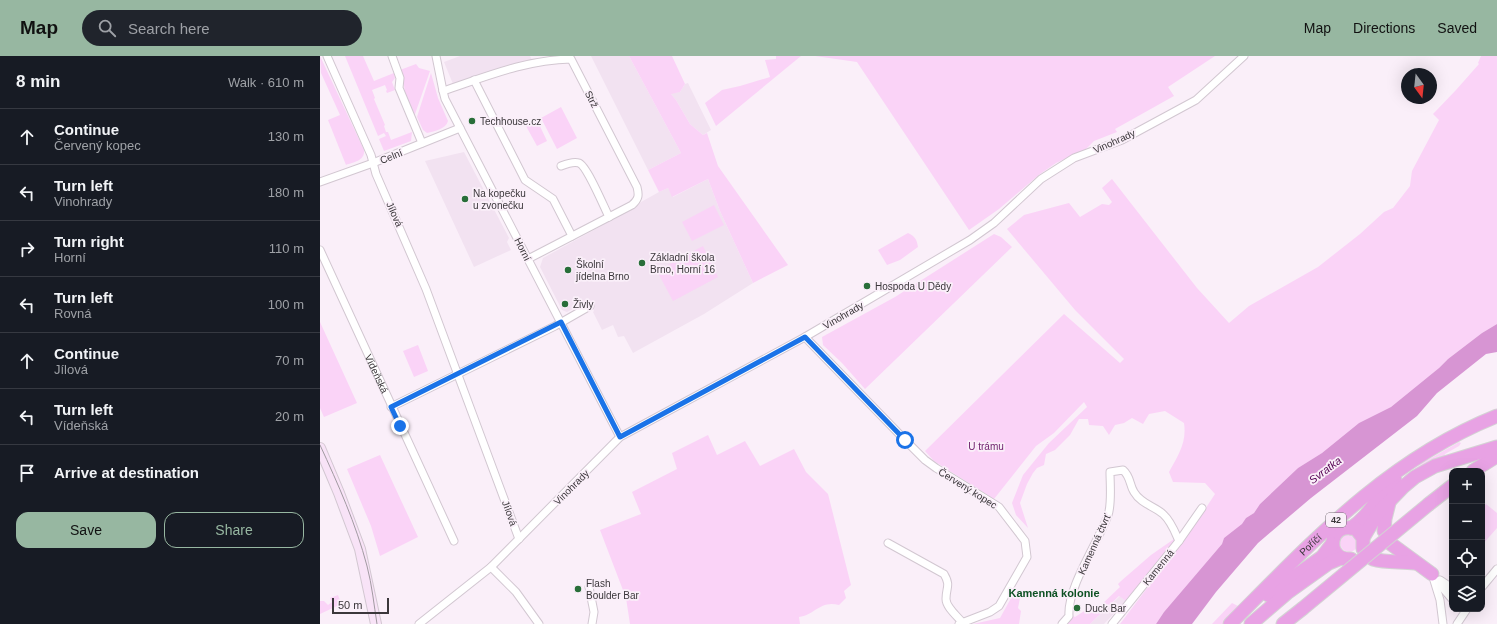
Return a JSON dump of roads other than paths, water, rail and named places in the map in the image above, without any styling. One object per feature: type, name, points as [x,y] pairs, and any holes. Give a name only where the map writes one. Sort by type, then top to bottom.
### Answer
[{"type":"highway","name":"42","points":[[1351,528],[1363,519],[1390,484],[1457,433],[1497,416]]},
{"type":"highway","name":"Poříčí","points":[[1230,624],[1310,544],[1361,498],[1413,459],[1457,433]]},
{"type":"highway","points":[[1236,624],[1271,593],[1322,557],[1332,544],[1333,538],[1337,532],[1344,528],[1351,528],[1359,532],[1363,543],[1378,513],[1403,487],[1415,477],[1428,469],[1497,447]]},
{"type":"highway","points":[[1478,468],[1497,456]]},
{"type":"highway","points":[[1283,624],[1449,488]]},
{"type":"highway","points":[[1384,531],[1384,519],[1390,502]]},
{"type":"highway","points":[[1252,624],[1287,593],[1329,563],[1346,558],[1336,553],[1332,544]]},
{"type":"highway","points":[[1391,544],[1416,564],[1432,574]]},
{"type":"highway","points":[[1373,559],[1384,561],[1403,561],[1416,564]]},
{"type":"main road","points":[[320,448],[360,548],[376,624]]},
{"type":"street","name":"Jílová","points":[[326,56],[426,289],[519,539]]},
{"type":"street","points":[[392,56],[400,78],[399,88],[422,143]]},
{"type":"street","name":"Horní","points":[[436,56],[443,91],[460,128],[620,437]]},
{"type":"street","name":"Vinohrady","points":[[419,624],[491,566],[620,437],[805,337],[970,240],[994,223],[1041,178],[1074,158],[1122,140],[1196,100],[1244,56]]},
{"type":"street","name":"Strž","points":[[443,91],[515,67],[538,61],[571,59],[635,183],[639,195],[636,202],[632,205],[528,259]]},
{"type":"street","points":[[474,80],[525,180],[554,199],[572,236]]},
{"type":"street","name":"Celní","points":[[320,182],[373,163],[460,128]]},
{"type":"street","points":[[561,166],[573,162],[580,163],[586,170],[609,217]]},
{"type":"street","name":"Vídeňská","points":[[320,250],[454,541]]},
{"type":"street","points":[[391,407],[590,306]]},
{"type":"street","name":"Červený kopec","points":[[805,337],[925,460],[999,507],[1025,541],[1027,557],[999,606],[990,612],[960,623]]},
{"type":"street","name":"Kamenná čtvrť","points":[[1062,624],[1069,616],[1068,606],[1081,573],[1109,514],[1110,472],[1124,470],[1128,474],[1133,492],[1141,501],[1163,514],[1168,520],[1179,541]]},
{"type":"street","name":"Kamenná","points":[[1112,624],[1179,541],[1202,508]]},
{"type":"street","points":[[888,543],[944,574],[949,588],[946,599],[948,605],[960,623]]},
{"type":"street","points":[[491,566],[516,592],[539,624]]},
{"type":"street","points":[[1485,583],[1497,569]]},
{"type":"street","points":[[1432,574],[1449,586]]},
{"type":"street","points":[[1432,574],[1449,595]]},
{"type":"street","points":[[1432,574],[1440,600],[1442,624]]},
{"type":"street","points":[[589,588],[594,612],[592,624]]},
{"type":"street","points":[[1457,624],[1463,612]]},
{"type":"water","name":"Svratka","points":[[1497,324],[1497,352],[1486,354],[1437,393],[1417,416],[1311,498],[1258,543],[1216,592],[1192,624],[1156,624],[1164,612],[1222,544],[1224,538],[1242,524],[1246,518],[1254,513],[1260,504],[1298,468],[1322,453],[1359,423],[1391,407],[1448,359],[1482,333]]},
{"type":"tram line","points":[[320,445],[346,504],[363,550],[370,580],[377,624]]},
{"type":"place","name":"Techhouse.cz","points":[[472,121]]},
{"type":"place","name":"Na kopečku u zvonečku","points":[[465,199]]},
{"type":"place","name":"Základní škola Brno, Horní 16","points":[[642,263]]},
{"type":"place","name":"Školní jídelna Brno","points":[[568,270]]},
{"type":"place","name":"Hospoda U Dědy","points":[[867,286]]},
{"type":"place","name":"Živly","points":[[565,304]]},
{"type":"place","name":"Flash Boulder Bar","points":[[578,589]]},
{"type":"place","name":"Duck Bar","points":[[1077,608]]},
{"type":"district","name":"Kamenná kolonie","points":[[1054,593]]},
{"type":"park label","name":"U trámu","points":[[986,446]]}]
